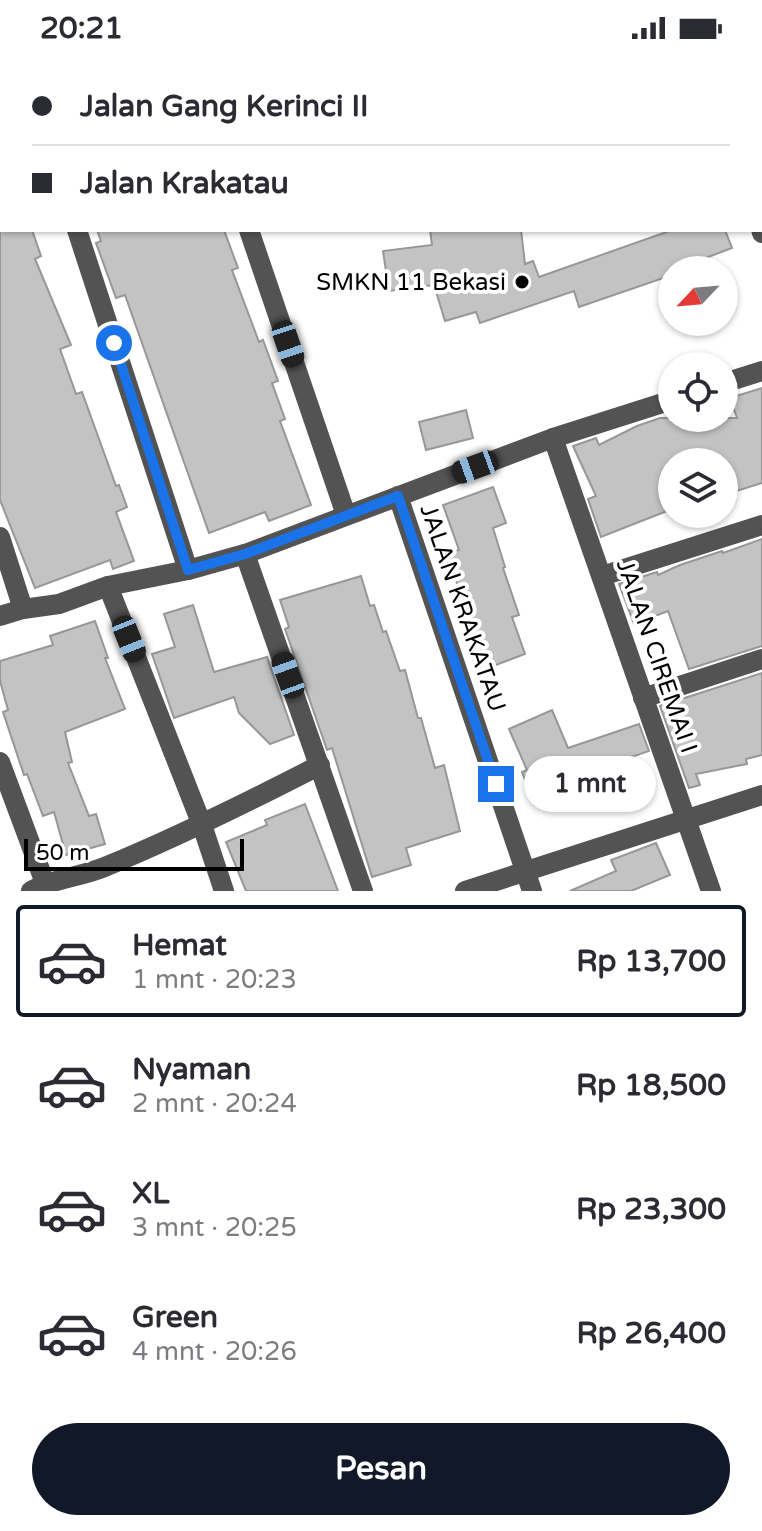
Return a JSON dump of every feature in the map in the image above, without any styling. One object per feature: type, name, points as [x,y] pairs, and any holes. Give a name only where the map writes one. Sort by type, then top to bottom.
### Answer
[{"type":"street","points":[[78,232],[188,570]]},
{"type":"street","points":[[250,232],[346,515]]},
{"type":"street","points":[[738,379],[762,371]]},
{"type":"street","points":[[398,496],[553,438],[658,404]]},
{"type":"street","name":"JALAN CIREMAI I","points":[[553,438],[711,891]]},
{"type":"street","name":"JALAN KRAKATAU","points":[[0,616],[59,604],[108,586],[188,570],[245,554],[398,496],[532,891]]},
{"type":"street","points":[[602,576],[762,525]]},
{"type":"street","points":[[0,537],[23,609]]},
{"type":"street","points":[[245,554],[363,891]]},
{"type":"street","points":[[108,586],[202,825],[224,891]]},
{"type":"street","points":[[643,698],[762,659]]},
{"type":"street","points":[[0,762],[38,887],[90,883],[320,765]]},
{"type":"street","points":[[465,891],[762,795]]},
{"type":"building","points":[[0,232],[33,232],[41,256],[35,259],[71,345],[60,349],[76,394],[82,392],[116,486],[119,485],[127,507],[116,512],[134,561],[113,569],[110,560],[35,588],[0,500]]},
{"type":"building","points":[[98,232],[225,232],[238,268],[232,270],[259,342],[263,340],[278,381],[272,383],[285,419],[280,421],[311,505],[269,521],[265,512],[209,533],[125,295],[116,298],[96,243],[101,241]]},
{"type":"building","points":[[430,232],[521,232],[525,264],[533,261],[539,277],[666,232],[726,232],[732,248],[711,256],[658,256],[658,280],[579,307],[574,291],[480,323],[476,312],[445,321],[434,285],[389,291],[383,251],[432,245]]},
{"type":"building","points":[[762,388],[762,483],[738,491],[738,448],[658,448],[658,515],[601,537],[588,499],[596,496],[573,446],[596,438],[599,445],[658,419],[658,432],[738,432],[738,396]]},
{"type":"building","points":[[466,410],[473,438],[426,450],[419,422]]},
{"type":"building","points":[[493,487],[506,523],[493,528],[519,615],[512,617],[525,654],[488,668],[474,629],[469,631],[457,595],[460,594],[448,553],[459,550],[443,505]]},
{"type":"building","points":[[762,539],[762,646],[689,669],[668,611],[634,624],[619,584],[657,572],[658,575]]},
{"type":"building","points":[[361,576],[370,606],[374,605],[383,632],[386,631],[400,671],[405,670],[435,768],[444,765],[460,831],[406,848],[411,865],[372,877],[332,748],[327,750],[285,629],[289,627],[280,600]]},
{"type":"building","points":[[193,605],[214,672],[267,657],[294,735],[270,744],[239,713],[234,697],[174,718],[152,654],[175,647],[164,614]]},
{"type":"building","points":[[95,621],[108,658],[105,658],[125,709],[65,732],[72,762],[68,763],[89,816],[96,814],[105,844],[66,855],[54,812],[43,816],[27,774],[24,775],[3,712],[8,710],[0,681],[0,661],[53,645],[50,636]]},
{"type":"building","points":[[762,673],[762,755],[746,759],[747,764],[696,774],[700,785],[689,788],[660,706]]},
{"type":"building","points":[[552,710],[568,748],[639,724],[649,751],[568,779],[572,790],[535,805],[522,772],[527,770],[509,729]]},
{"type":"building","points":[[305,804],[338,891],[246,891],[226,842],[267,825],[265,820]]},
{"type":"building","points":[[656,843],[670,875],[631,891],[570,891],[616,871],[611,860]]},
{"type":"place","name":"SMKN 11 Bekasi","points":[[522,282]]},
{"type":"route","points":[[114,343],[188,570],[245,554],[398,496],[496,784]]}]
